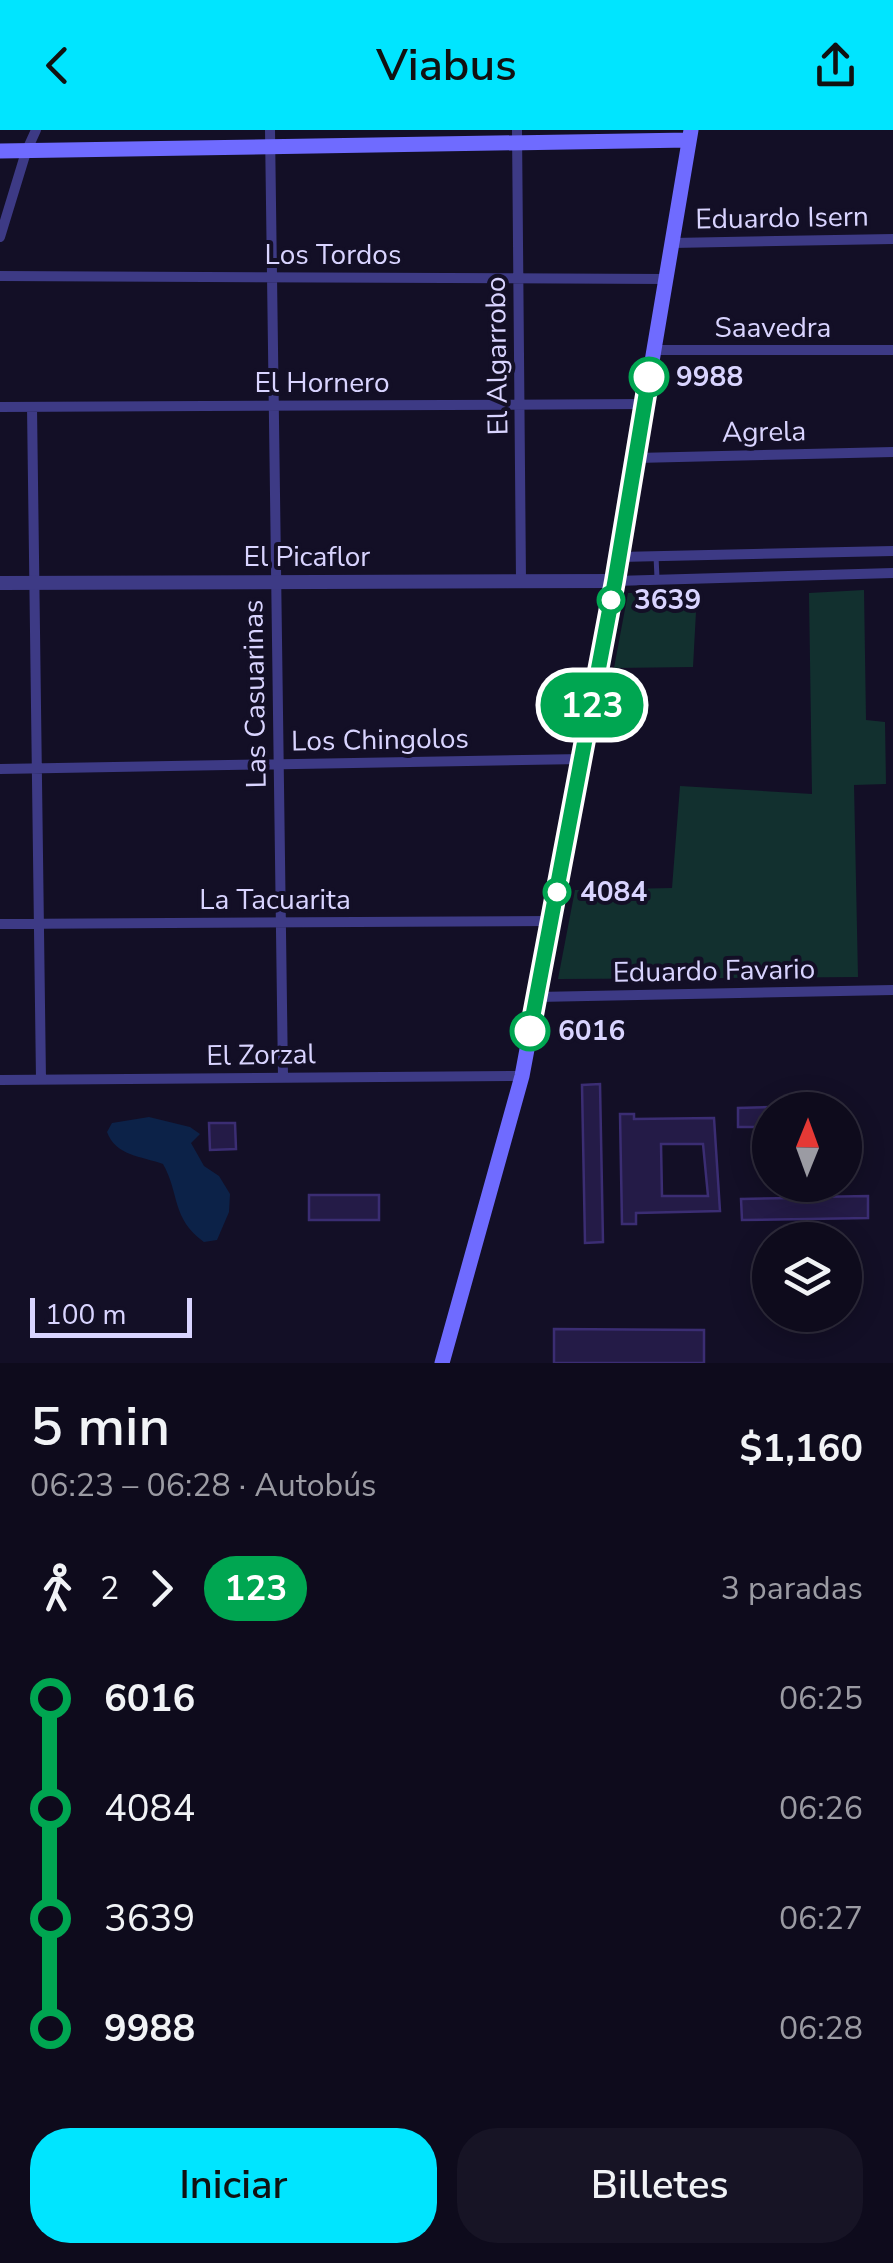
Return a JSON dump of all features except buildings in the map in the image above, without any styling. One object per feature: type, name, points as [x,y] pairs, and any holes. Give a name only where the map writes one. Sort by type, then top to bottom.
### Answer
[{"type":"main road","points":[[0,151],[271,148],[517,136],[690,135],[615,581],[522,1076],[442,1363]]},
{"type":"street","points":[[0,236],[36,130]]},
{"type":"street","name":"Las Casuarinas","points":[[270,130],[282,1077]]},
{"type":"street","name":"El Algarrobo","points":[[517,136],[522,582]]},
{"type":"street","name":"Eduardo Isern","points":[[672,243],[893,238]]},
{"type":"street","name":"Los Tordos","points":[[0,276],[666,279]]},
{"type":"street","name":"Saavedra","points":[[654,350],[893,350]]},
{"type":"street","name":"El Hornero","points":[[0,407],[644,404]]},
{"type":"street","points":[[32,407],[41,1080]]},
{"type":"street","name":"Agrela","points":[[636,458],[893,452]]},
{"type":"street","points":[[619,558],[893,551]]},
{"type":"street","points":[[615,581],[893,573]]},
{"type":"street","name":"El Picaflor","points":[[0,583],[615,581]]},
{"type":"street","name":"Los Chingolos","points":[[0,769],[582,759]]},
{"type":"street","name":"La Tacuarita","points":[[0,924],[551,920]]},
{"type":"street","name":"Eduardo Favario","points":[[536,997],[893,990]]},
{"type":"street","name":"El Zorzal","points":[[0,1080],[522,1076]]},
{"type":"lane","points":[[656,556],[657,580]]},
{"type":"green space","points":[[864,590],[866,720],[885,722],[886,784],[854,785],[858,977],[558,979],[575,890],[672,888],[680,786],[812,794],[809,593]]},
{"type":"green space","points":[[628,593],[697,593],[693,667],[614,668]]},
{"type":"water","points":[[149,1117],[190,1127],[200,1134],[191,1143],[204,1166],[219,1176],[230,1194],[229,1212],[217,1240],[204,1242],[186,1224],[163,1164],[123,1151],[107,1132],[112,1123]]},
{"type":"bus line","name":"123","points":[[530,1031],[615,581],[649,377]]},
{"type":"place","name":"9988","points":[[649,377]]},
{"type":"place","name":"3639","points":[[611,600]]},
{"type":"place","name":"4084","points":[[557,892]]},
{"type":"place","name":"6016","points":[[530,1031]]}]
